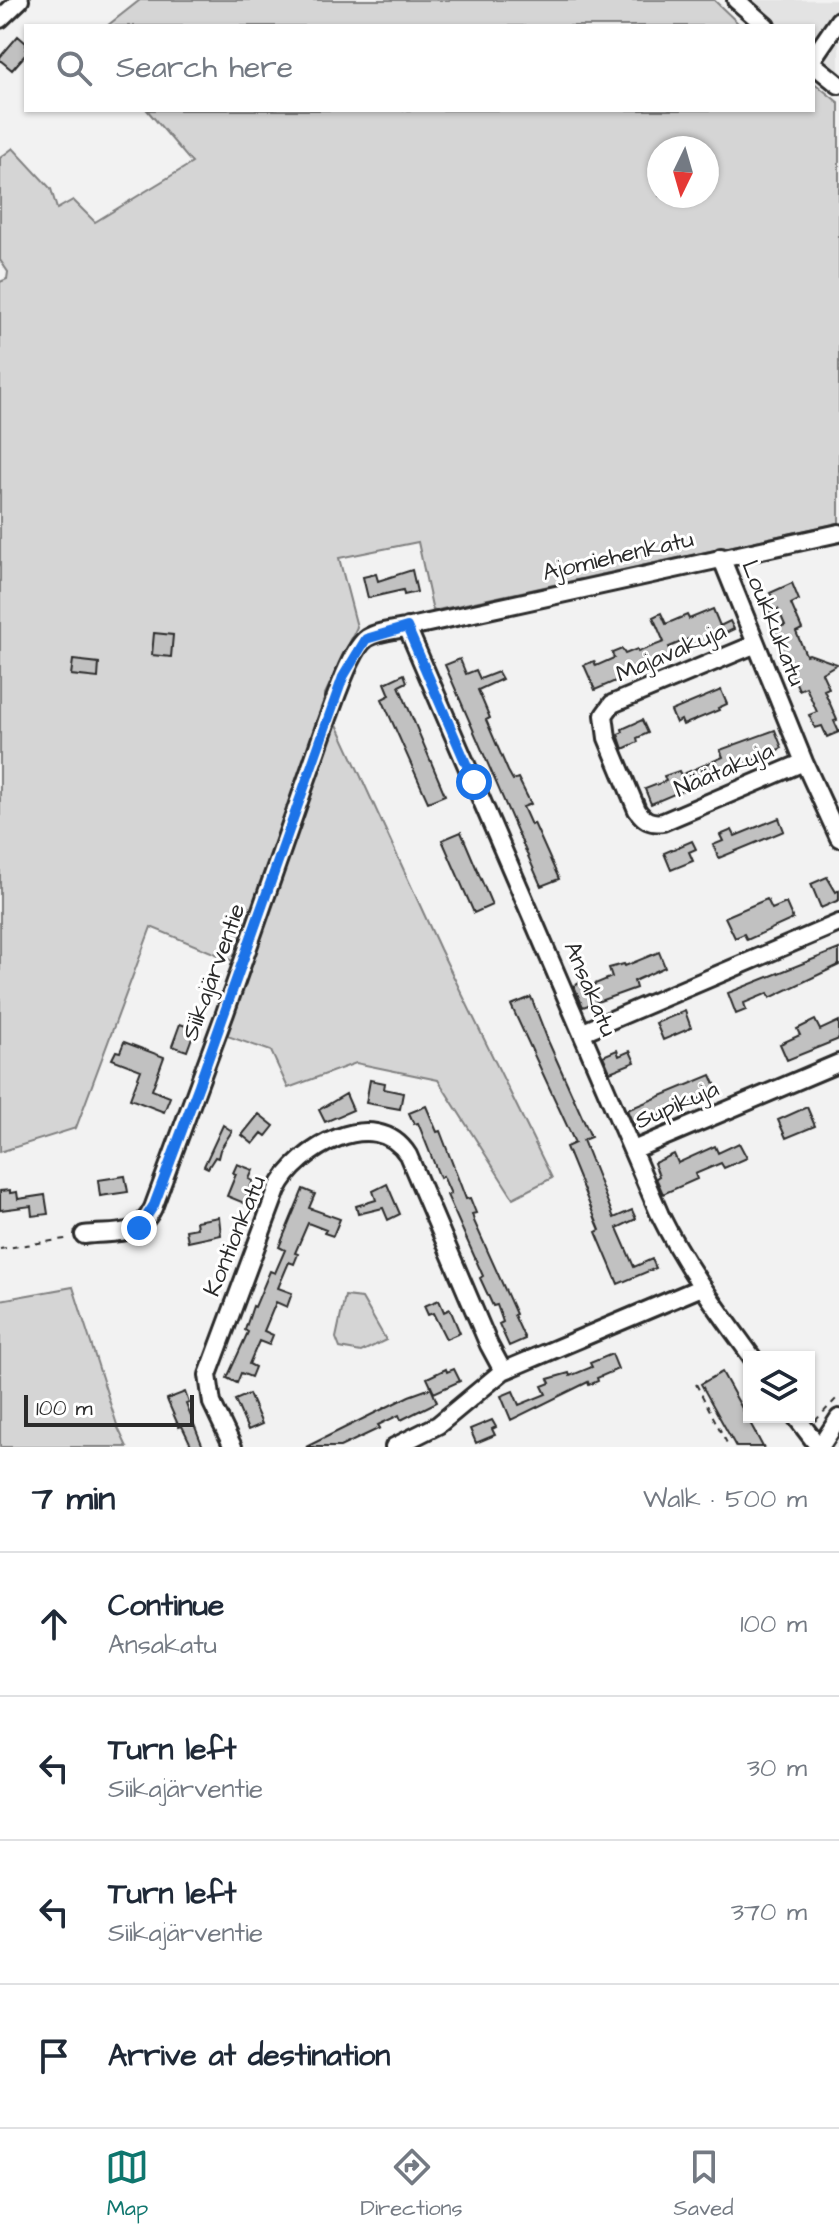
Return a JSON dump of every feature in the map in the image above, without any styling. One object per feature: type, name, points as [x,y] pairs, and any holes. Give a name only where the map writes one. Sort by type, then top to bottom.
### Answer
[{"type":"street","points":[[0,19],[20,0]]},
{"type":"street","points":[[736,0],[764,24]]},
{"type":"street","points":[[815,55],[839,20]]},
{"type":"street","points":[[815,66],[839,85]]},
{"type":"street","name":"Ajomiehenkatu","points":[[407,627],[839,533]]},
{"type":"street","name":"Loukkukatu","points":[[721,557],[804,762],[839,838]]},
{"type":"street","name":"Ansakatu","points":[[407,627],[674,1245],[748,1351]]},
{"type":"street","name":"Siikajärventie","points":[[84,1235],[134,1230],[149,1215],[225,1013],[343,677],[366,639],[407,627]]},
{"type":"street","name":"Majavakuja","points":[[663,822],[649,822],[637,810],[604,730],[607,708],[756,644]]},
{"type":"street","name":"Näätakuja","points":[[663,822],[804,762]]},
{"type":"street","points":[[583,1032],[839,923]]},
{"type":"street","name":"Supikuja","points":[[633,1150],[839,1063]]},
{"type":"street","name":"Kontionkatu","points":[[233,1447],[212,1403],[208,1375],[277,1190],[302,1157],[357,1132],[386,1135],[408,1155],[503,1371]]},
{"type":"street","points":[[394,1447],[438,1425],[503,1371],[702,1287]]},
{"type":"street","points":[[801,1423],[819,1447],[839,1418]]},
{"type":"path","points":[[0,1249],[84,1235]]},
{"type":"path","points":[[696,1384],[729,1447]]},
{"type":"shaded area","points":[[140,0],[714,0],[739,24],[110,24]]},
{"type":"shaded area","points":[[748,0],[839,0],[839,77],[815,57],[815,24],[776,24]]},
{"type":"shaded area","points":[[815,84],[839,103],[839,523],[433,611],[418,542],[339,558],[357,627],[324,696],[440,949],[552,1178],[513,1198],[438,1080],[356,1063],[288,1088],[271,1051],[210,1030],[233,961],[151,927],[76,1128],[0,1152],[0,282],[7,279],[8,272],[0,260],[0,158],[13,148],[51,189],[57,209],[73,200],[95,222],[192,163],[149,112],[815,112]]},
{"type":"shaded area","points":[[73,1287],[118,1428],[127,1447],[0,1447],[0,1300]]},
{"type":"shaded area","points":[[345,1296],[362,1298],[386,1340],[361,1352],[340,1348],[336,1338]]},
{"type":"building","points":[[18,36],[24,41],[24,56],[12,70],[0,57]]},
{"type":"building","points":[[412,570],[417,592],[404,595],[403,590],[368,598],[363,577],[376,574],[378,581]]},
{"type":"building","points":[[792,583],[799,600],[791,604],[802,629],[796,632],[806,655],[837,664],[822,673],[829,688],[824,690],[839,732],[827,737],[822,726],[815,728],[809,715],[817,712],[806,687],[799,690],[773,630],[785,625],[778,609],[767,614],[763,605],[774,600],[770,593]]},
{"type":"building","points":[[713,609],[720,626],[730,621],[734,629],[692,649],[688,639],[669,647],[673,656],[595,690],[584,665],[594,661],[596,666],[614,658],[612,653],[622,649],[625,654],[637,649],[638,652],[664,642],[653,617],[661,613],[666,624]]},
{"type":"building","points":[[154,633],[173,635],[171,657],[152,655]]},
{"type":"building","points":[[460,659],[466,674],[476,670],[480,679],[498,672],[502,679],[478,690],[490,718],[486,720],[508,771],[513,780],[518,778],[531,804],[523,807],[531,825],[534,823],[559,879],[541,886],[445,665]]},
{"type":"building","points":[[73,660],[99,663],[98,678],[71,675]]},
{"type":"building","points":[[404,674],[407,682],[399,686],[445,795],[428,802],[382,699],[390,695],[385,683]]},
{"type":"building","points":[[721,690],[727,704],[719,710],[683,725],[681,720],[676,723],[671,711]]},
{"type":"building","points":[[642,720],[648,733],[623,749],[618,734]]},
{"type":"building","points":[[775,730],[782,748],[651,804],[645,789],[666,781],[664,776],[679,771],[681,775],[723,757],[720,750]]},
{"type":"building","points":[[779,818],[784,831],[719,858],[713,845],[723,841],[720,835],[732,830],[735,836]]},
{"type":"building","points":[[461,832],[492,905],[474,913],[442,840]]},
{"type":"building","points":[[692,841],[696,849],[689,852],[693,861],[671,870],[664,853]]},
{"type":"building","points":[[827,877],[836,892],[839,890],[839,900],[821,908],[811,884]]},
{"type":"building","points":[[767,899],[772,909],[786,903],[793,919],[747,940],[744,934],[735,938],[725,917]]},
{"type":"building","points":[[839,949],[839,965],[770,998],[768,993],[744,1003],[746,1010],[736,1014],[728,993]]},
{"type":"building","points":[[659,952],[665,967],[634,981],[636,988],[583,1007],[574,986],[585,980],[588,987],[612,977],[609,968],[625,966]]},
{"type":"building","points":[[531,997],[591,1137],[583,1140],[614,1218],[632,1210],[636,1219],[617,1228],[634,1267],[652,1259],[656,1268],[618,1284],[566,1147],[575,1143],[511,1005]]},
{"type":"building","points":[[685,1011],[691,1028],[663,1040],[656,1023]]},
{"type":"building","points":[[815,1020],[820,1030],[839,1021],[839,1039],[787,1060],[780,1044],[800,1035],[797,1029]]},
{"type":"building","points":[[180,1024],[195,1029],[187,1051],[172,1046]]},
{"type":"building","points":[[124,1042],[164,1057],[152,1090],[170,1097],[164,1112],[130,1099],[141,1070],[112,1059],[116,1051],[120,1052]]},
{"type":"building","points":[[617,1050],[619,1056],[630,1051],[635,1062],[610,1072],[603,1056]]},
{"type":"building","points":[[711,1075],[718,1091],[634,1126],[627,1110]]},
{"type":"building","points":[[370,1080],[385,1083],[384,1089],[403,1093],[400,1109],[366,1103]]},
{"type":"building","points":[[346,1094],[353,1110],[325,1122],[319,1110]]},
{"type":"building","points":[[426,1106],[437,1132],[440,1131],[466,1199],[470,1198],[476,1213],[472,1214],[474,1221],[525,1339],[509,1346],[499,1324],[503,1322],[497,1305],[493,1306],[480,1278],[483,1276],[447,1195],[451,1194],[443,1176],[440,1178],[418,1123],[414,1124],[409,1113]]},
{"type":"building","points":[[807,1107],[815,1126],[786,1138],[778,1120]]},
{"type":"building","points":[[259,1114],[274,1126],[266,1136],[262,1133],[253,1144],[242,1135]]},
{"type":"building","points":[[223,1125],[232,1131],[218,1158],[215,1157],[208,1168],[204,1166]]},
{"type":"building","points":[[739,1143],[747,1158],[724,1168],[721,1163],[695,1174],[697,1179],[663,1194],[654,1163],[674,1154],[678,1163],[715,1146],[718,1153]]},
{"type":"building","points":[[237,1164],[253,1170],[249,1179],[253,1181],[244,1203],[227,1196]]},
{"type":"building","points":[[125,1176],[128,1192],[100,1196],[98,1180]]},
{"type":"building","points":[[387,1184],[400,1214],[388,1220],[383,1208],[358,1214],[356,1206],[376,1200],[373,1191]]},
{"type":"building","points":[[303,1189],[315,1194],[309,1208],[340,1219],[333,1236],[308,1223],[295,1253],[298,1254],[294,1264],[289,1262],[278,1288],[292,1293],[287,1307],[276,1302],[264,1331],[273,1335],[269,1345],[259,1341],[249,1364],[255,1367],[251,1377],[241,1373],[237,1383],[227,1378],[248,1332],[245,1330],[253,1306],[270,1271],[275,1273],[285,1250],[279,1247]]},
{"type":"building","points":[[10,1190],[10,1193],[17,1192],[18,1199],[45,1195],[48,1214],[32,1216],[31,1206],[0,1210],[0,1191]]},
{"type":"building","points":[[219,1217],[221,1235],[188,1242],[186,1230],[197,1228],[196,1221]]},
{"type":"building","points":[[439,1300],[444,1312],[450,1309],[460,1333],[446,1339],[433,1313],[428,1315],[424,1306]]},
{"type":"building","points":[[612,1354],[618,1369],[511,1420],[501,1396],[513,1391],[519,1405],[546,1394],[542,1386],[550,1383],[548,1379],[569,1373],[570,1376]]},
{"type":"building","points":[[446,1369],[447,1372],[454,1369],[460,1381],[434,1393],[427,1378]]},
{"type":"building","points":[[722,1372],[743,1410],[743,1423],[750,1423],[763,1447],[736,1447],[701,1384]]},
{"type":"building","points":[[431,1388],[437,1402],[401,1420],[399,1415],[340,1447],[306,1447],[409,1396]]},
{"type":"building","points":[[185,1392],[189,1403],[186,1404],[203,1447],[192,1447],[167,1399]]},
{"type":"building","points":[[249,1394],[262,1424],[248,1430],[235,1400]]},
{"type":"building","points":[[492,1420],[496,1427],[492,1429],[495,1435],[476,1443],[470,1429]]},
{"type":"route","points":[[139,1228],[154,1205],[343,677],[362,642],[369,637],[407,627],[474,782]]}]
